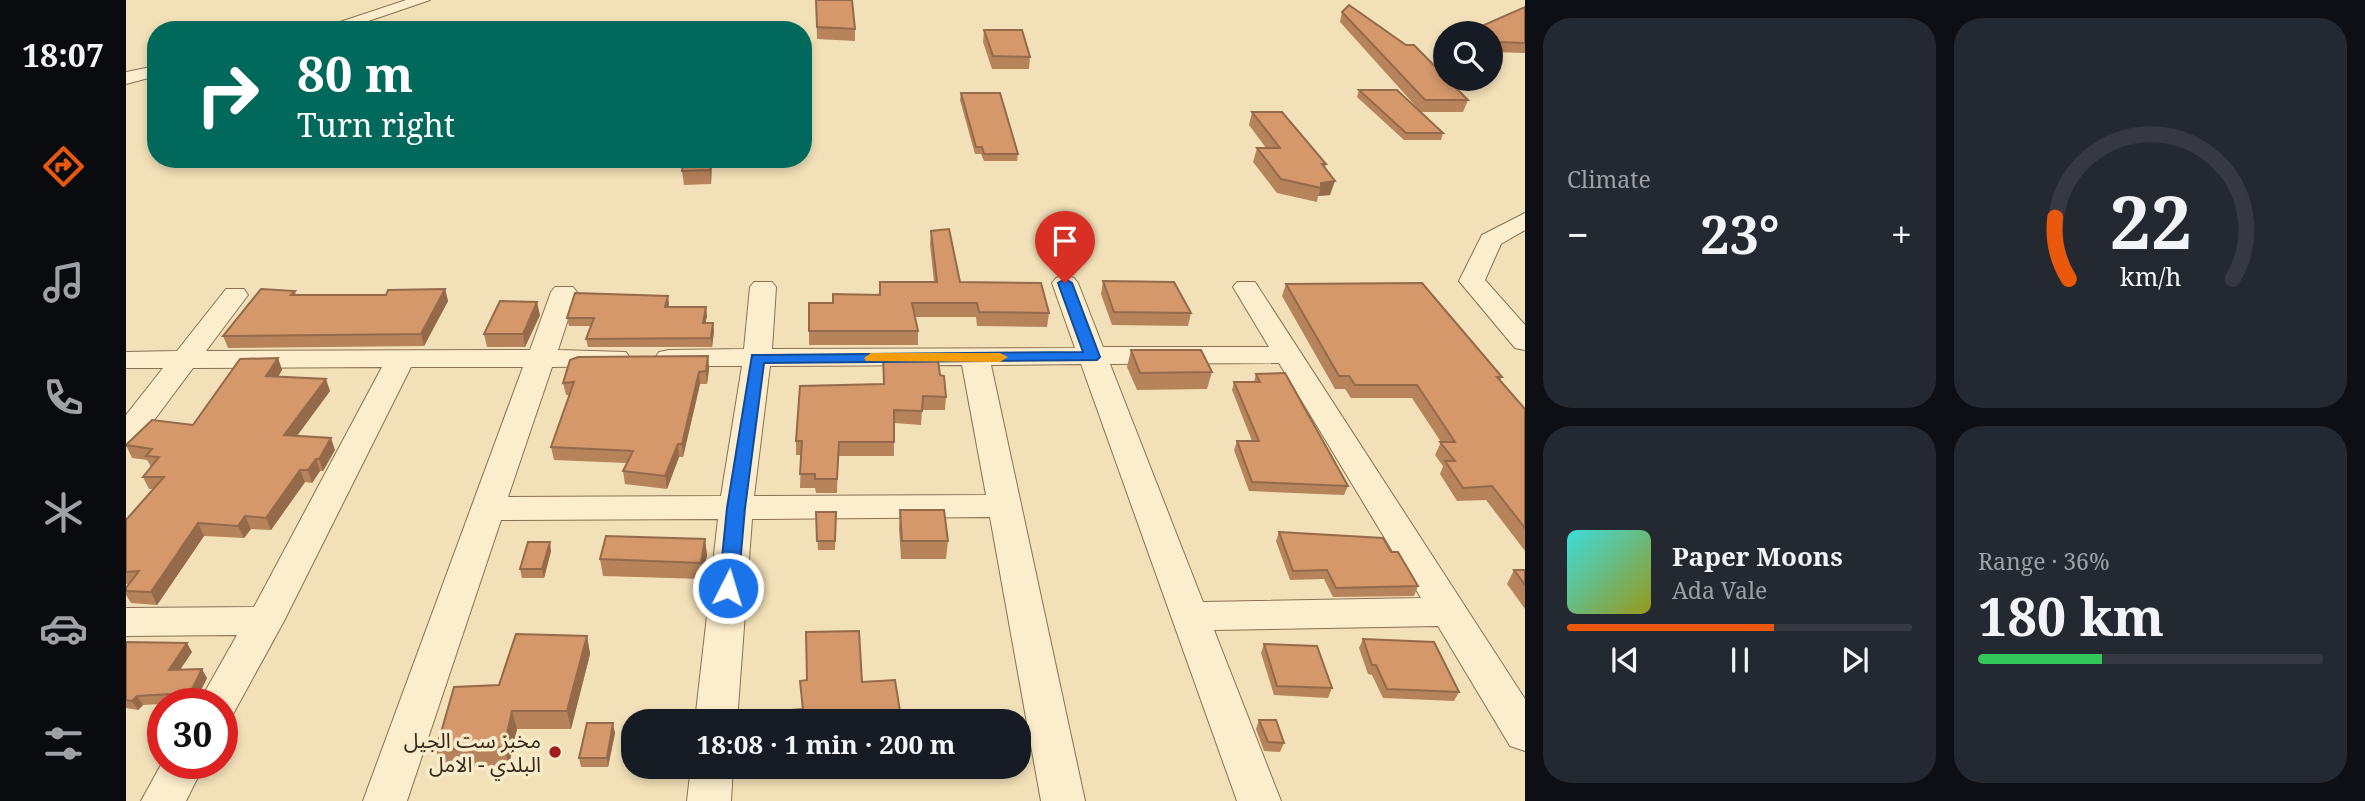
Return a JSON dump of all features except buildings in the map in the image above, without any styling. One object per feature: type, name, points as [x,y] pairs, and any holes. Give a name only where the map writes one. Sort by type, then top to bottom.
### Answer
[{"type":"street","points":[[353,21],[422,0]]},
{"type":"street","points":[[126,78],[147,73]]},
{"type":"street","points":[[1525,220],[1491,240],[1472,281],[1525,342]]},
{"type":"street","points":[[1491,240],[1525,244]]},
{"type":"street","points":[[1065,283],[1259,801]]},
{"type":"street","points":[[1246,287],[1525,734]]},
{"type":"street","points":[[717,709],[736,508],[757,358],[763,288]]},
{"type":"street","points":[[386,801],[543,359],[564,292]]},
{"type":"street","points":[[126,436],[235,295]]},
{"type":"street","points":[[126,360],[1289,355]]},
{"type":"street","points":[[975,357],[1063,801]]},
{"type":"street","points":[[227,688],[265,621],[400,360]]},
{"type":"street","points":[[490,509],[1004,506]]},
{"type":"street","points":[[1189,616],[1449,612]]},
{"type":"street","points":[[126,622],[265,621]]},
{"type":"street","points":[[163,801],[175,779]]},
{"type":"street","points":[[709,801],[711,779]]},
{"type":"slow traffic","points":[[871,358],[1000,357]]},
{"type":"place","name":"مخبز ست الجيل البلدي - الامل","points":[[555,752]]},
{"type":"route","points":[[728,588],[757,358],[1092,357],[1065,283]]}]
